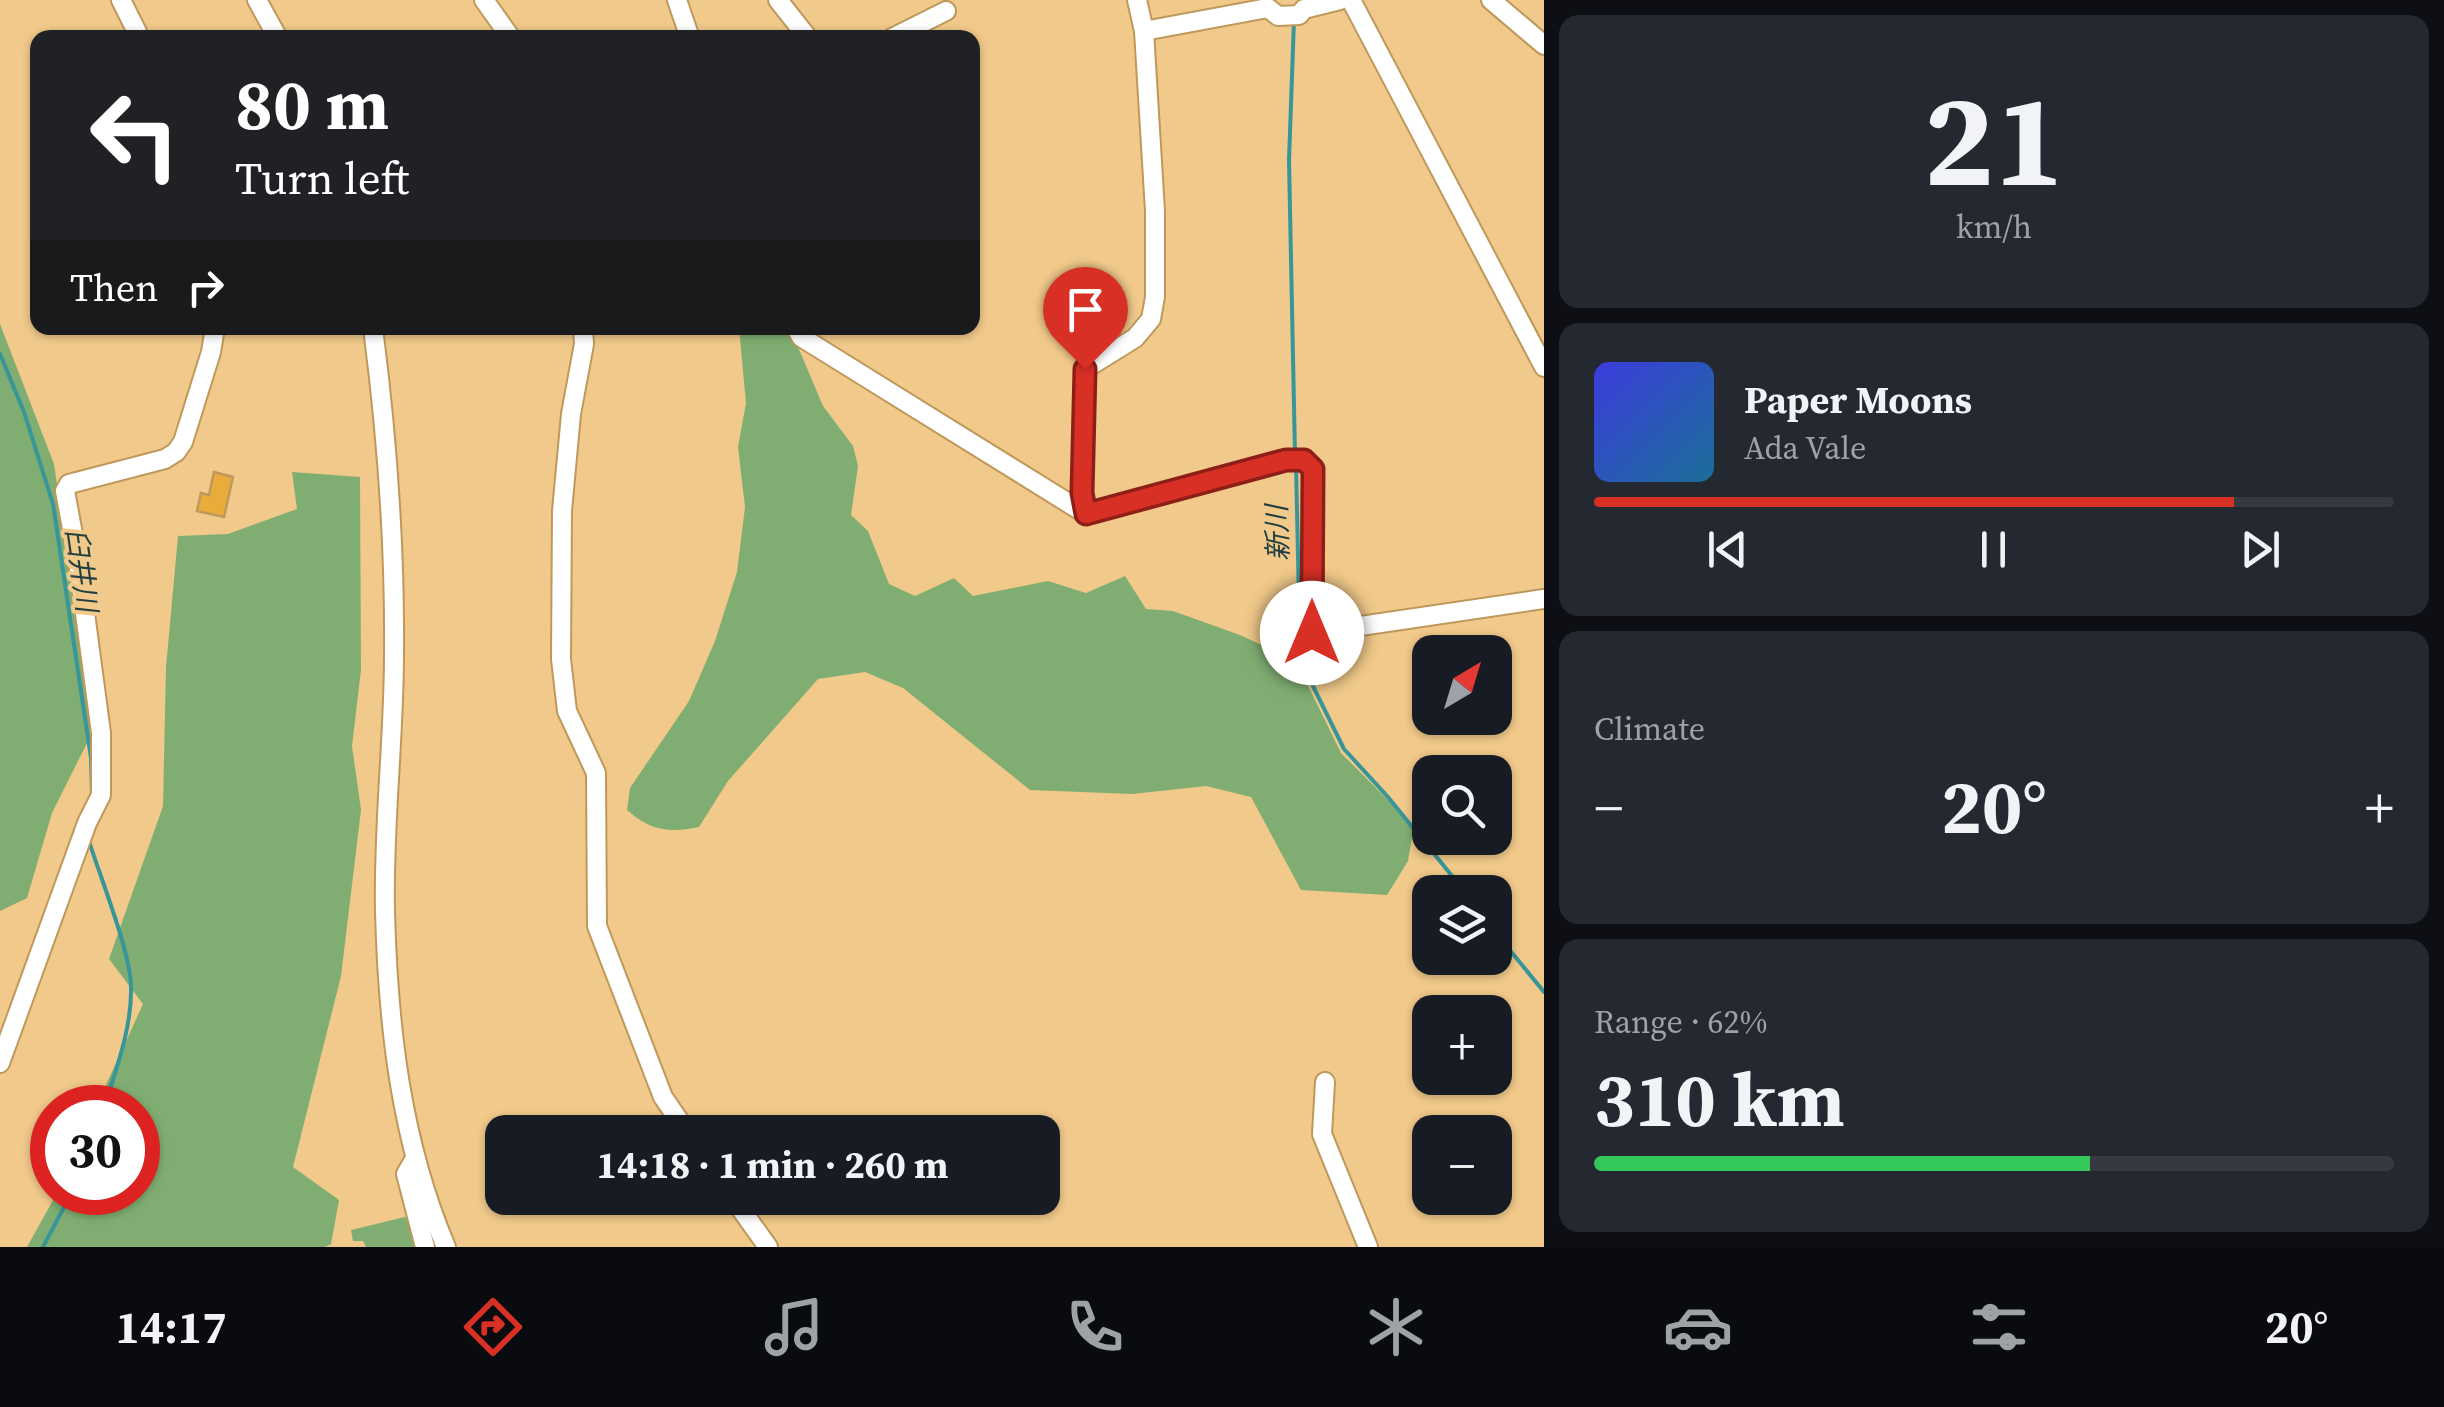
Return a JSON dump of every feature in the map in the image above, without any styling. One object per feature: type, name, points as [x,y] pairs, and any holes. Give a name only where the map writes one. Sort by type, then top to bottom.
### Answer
[{"type":"street","points":[[122,0],[136,30]]},
{"type":"street","points":[[257,0],[274,30]]},
{"type":"street","points":[[484,0],[505,30]]},
{"type":"street","points":[[677,0],[687,30]]},
{"type":"street","points":[[778,0],[802,30]]},
{"type":"street","points":[[1086,514],[1082,493],[1085,369],[1135,338],[1152,320],[1156,298],[1155,211],[1144,31],[1138,0]]},
{"type":"street","points":[[1144,31],[1268,8],[1278,16],[1292,15],[1340,0]]},
{"type":"street","points":[[1352,0],[1544,366]]},
{"type":"street","points":[[1492,0],[1544,45]]},
{"type":"street","points":[[908,30],[946,11]]},
{"type":"street","points":[[0,1062],[87,823],[101,795],[100,733],[65,491],[69,484],[165,459],[176,452],[200,388],[213,335]]},
{"type":"street","points":[[374,335],[392,500],[394,654],[385,910],[392,1022],[414,1160],[446,1247]]},
{"type":"street","points":[[583,335],[562,511],[561,659],[567,711],[596,773],[596,926],[662,1097],[675,1115]]},
{"type":"street","points":[[801,335],[1086,514],[1295,460],[1313,469],[1312,633],[1544,599]]},
{"type":"street","points":[[1325,1082],[1322,1134],[1368,1247]]},
{"type":"street","points":[[414,1160],[406,1174],[425,1247]]},
{"type":"street","points":[[745,1215],[768,1247]]},
{"type":"green space","points":[[0,324],[54,464],[94,729],[52,813],[27,898],[0,911]]},
{"type":"green space","points":[[740,335],[793,335],[823,406],[853,446],[858,466],[851,515],[868,531],[889,584],[915,596],[954,578],[973,596],[1048,581],[1086,593],[1125,576],[1146,609],[1173,611],[1296,661],[1341,753],[1412,824],[1408,861],[1387,895],[1301,890],[1251,797],[1206,786],[1132,794],[1030,790],[903,688],[865,672],[818,679],[728,781],[699,827],[661,829],[644,822],[627,810],[630,788],[689,701],[715,641],[737,572],[745,507],[738,447],[746,403]]},
{"type":"green space","points":[[292,472],[360,477],[361,670],[352,746],[361,810],[341,976],[293,1167],[339,1200],[331,1244],[27,1247],[45,1215],[160,1215],[160,1085],[106,1085],[143,1004],[109,959],[163,806],[166,667],[178,536],[228,534],[297,509]]},
{"type":"green space","points":[[409,1216],[417,1247],[366,1247],[363,1241],[353,1241],[351,1230]]},
{"type":"building","points":[[214,472],[233,477],[224,517],[197,511],[201,493],[209,495]]},
{"type":"waterway","name":"新川","points":[[1294,20],[1289,160],[1295,455]]},
{"type":"waterway","name":"臼井川","points":[[0,354],[24,412],[53,504],[91,758],[92,792]]},
{"type":"waterway","name":"新川","points":[[1296,464],[1300,648],[1305,670],[1344,749],[1451,875]]},
{"type":"waterway","name":"臼井川","points":[[88,838],[130,972],[126,1033],[111,1085]]},
{"type":"waterway","name":"新川","points":[[1512,953],[1544,992]]},
{"type":"waterway","name":"臼井川","points":[[43,1247],[60,1215]]},
{"type":"route","points":[[1085,369],[1082,493],[1086,514],[1286,460],[1304,460],[1313,469],[1312,633]]}]
